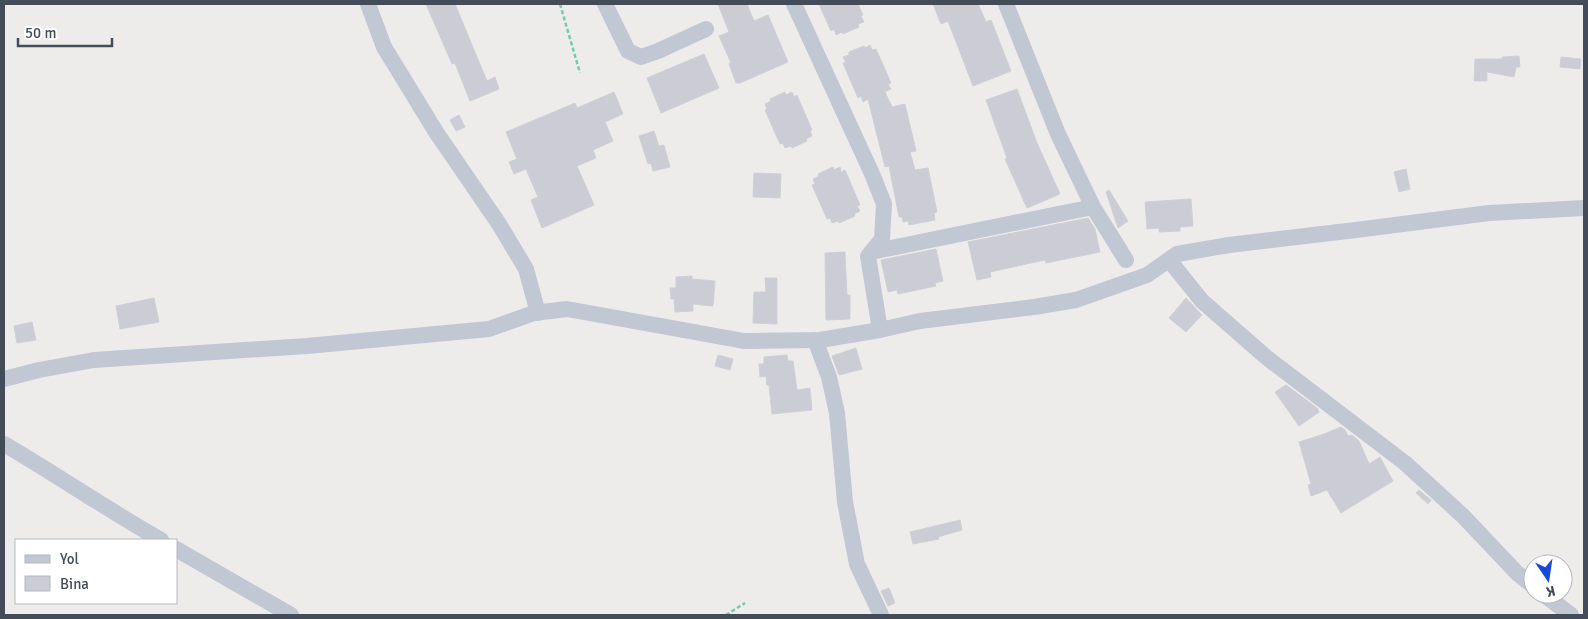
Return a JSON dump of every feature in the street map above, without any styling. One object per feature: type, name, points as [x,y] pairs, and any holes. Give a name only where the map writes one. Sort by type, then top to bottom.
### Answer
[{"type":"street","points":[[368,4],[384,47],[436,132],[499,224],[526,268],[538,312]]},
{"type":"street","points":[[605,4],[628,51],[640,57],[658,51],[706,28]]},
{"type":"street","points":[[794,4],[884,204],[882,239],[868,256],[880,330]]},
{"type":"street","points":[[1006,4],[1058,134],[1093,207],[1126,260]]},
{"type":"street","points":[[871,252],[1093,207]]},
{"type":"street","points":[[4,380],[39,370],[94,360],[307,346],[489,329],[538,312],[567,309],[744,341],[815,340],[880,330],[920,321],[1076,300],[1147,274],[1177,254],[1229,245],[1489,213],[1584,208]]},
{"type":"street","points":[[1169,260],[1202,301],[1266,357],[1404,463],[1463,516],[1523,578]]},
{"type":"street","points":[[815,340],[829,377],[838,413],[845,502],[857,564],[881,615]]},
{"type":"street","points":[[4,444],[45,467],[159,539]]},
{"type":"street","points":[[178,550],[291,615]]},
{"type":"street","points":[[1556,604],[1571,615]]},
{"type":"path","points":[[560,4],[580,72]]},
{"type":"path","points":[[726,615],[745,603]]},
{"type":"building","points":[[426,4],[455,4],[487,81],[495,77],[499,89],[470,101],[455,63],[452,64]]},
{"type":"building","points":[[718,4],[747,4],[754,21],[768,15],[788,62],[736,83],[729,64],[731,63],[719,36],[729,32]]},
{"type":"building","points":[[819,4],[858,4],[864,22],[858,24],[859,27],[836,35],[834,29],[831,31]]},
{"type":"building","points":[[933,4],[978,4],[986,22],[991,20],[1011,71],[973,86],[948,21],[941,24]]},
{"type":"building","points":[[870,45],[872,50],[876,49],[891,83],[888,84],[891,89],[885,92],[892,107],[905,104],[916,151],[910,152],[915,170],[928,168],[937,212],[934,213],[935,220],[909,225],[908,221],[903,222],[902,217],[899,217],[889,166],[885,167],[868,99],[863,102],[861,96],[858,98],[843,63],[846,62],[843,57],[849,55],[849,52]]},
{"type":"building","points":[[704,54],[719,88],[661,113],[647,78]]},
{"type":"building","points":[[1519,56],[1520,67],[1516,67],[1514,77],[1487,72],[1487,81],[1474,81],[1475,59],[1502,59],[1502,57]]},
{"type":"building","points":[[1561,57],[1581,59],[1580,69],[1560,67]]},
{"type":"building","points":[[1017,89],[1037,143],[1060,194],[1027,208],[1005,159],[1007,158],[986,100]]},
{"type":"building","points":[[614,92],[623,114],[605,122],[613,141],[593,150],[596,158],[577,166],[594,205],[542,228],[531,200],[538,197],[526,169],[514,174],[509,162],[517,159],[506,132],[575,103],[577,108]]},
{"type":"building","points":[[785,92],[786,95],[792,92],[794,97],[797,95],[812,130],[810,131],[812,136],[806,139],[807,141],[792,148],[791,146],[785,148],[783,143],[780,144],[765,110],[767,109],[765,104],[771,101],[770,99]]},
{"type":"building","points":[[459,115],[465,127],[456,131],[450,120]]},
{"type":"building","points":[[654,131],[659,146],[664,145],[670,167],[653,171],[651,163],[648,164],[639,136]]},
{"type":"building","points":[[833,167],[834,170],[840,167],[841,172],[845,170],[860,205],[857,206],[860,211],[854,214],[855,216],[839,223],[838,221],[832,223],[830,218],[827,219],[812,185],[815,184],[813,179],[819,176],[818,174]]},
{"type":"building","points":[[1406,169],[1410,189],[1399,192],[1394,172]]},
{"type":"building","points":[[754,173],[781,174],[780,198],[753,197]]},
{"type":"building","points":[[1109,190],[1128,221],[1118,228],[1106,192]]},
{"type":"building","points":[[1191,199],[1193,226],[1180,227],[1180,231],[1159,232],[1159,228],[1147,229],[1145,202]]},
{"type":"building","points":[[1088,218],[1095,229],[1100,252],[1046,263],[1045,260],[990,272],[991,277],[977,280],[968,242]]},
{"type":"building","points":[[936,249],[943,281],[935,283],[936,286],[898,294],[897,290],[888,292],[881,260]]},
{"type":"building","points":[[845,252],[847,295],[850,295],[850,319],[826,320],[825,253]]},
{"type":"building","points":[[692,276],[692,279],[715,281],[713,306],[693,304],[693,311],[675,312],[674,299],[671,299],[670,288],[676,288],[676,277]]},
{"type":"building","points":[[765,278],[777,278],[777,324],[753,323],[754,292],[766,292]]},
{"type":"building","points":[[154,298],[159,322],[120,329],[116,306]]},
{"type":"building","points":[[1186,298],[1202,315],[1186,332],[1169,318]]},
{"type":"building","points":[[32,322],[36,340],[17,343],[14,326]]},
{"type":"building","points":[[856,348],[862,369],[839,375],[832,356]]},
{"type":"building","points":[[718,355],[733,359],[730,370],[715,366]]},
{"type":"building","points":[[787,355],[788,361],[793,361],[797,390],[810,388],[812,410],[772,414],[769,385],[767,385],[766,376],[760,377],[759,364],[764,364],[764,357]]},
{"type":"building","points":[[1286,385],[1317,408],[1319,412],[1299,426],[1275,392]]},
{"type":"building","points":[[1341,427],[1348,436],[1352,435],[1359,441],[1369,464],[1380,457],[1393,481],[1341,513],[1327,490],[1311,496],[1308,485],[1311,484],[1299,442]]},
{"type":"building","points":[[1419,490],[1431,500],[1428,504],[1416,493]]},
{"type":"building","points":[[960,520],[962,530],[938,537],[939,539],[913,544],[910,532]]},
{"type":"building","points":[[889,588],[895,603],[888,606],[881,591]]}]
